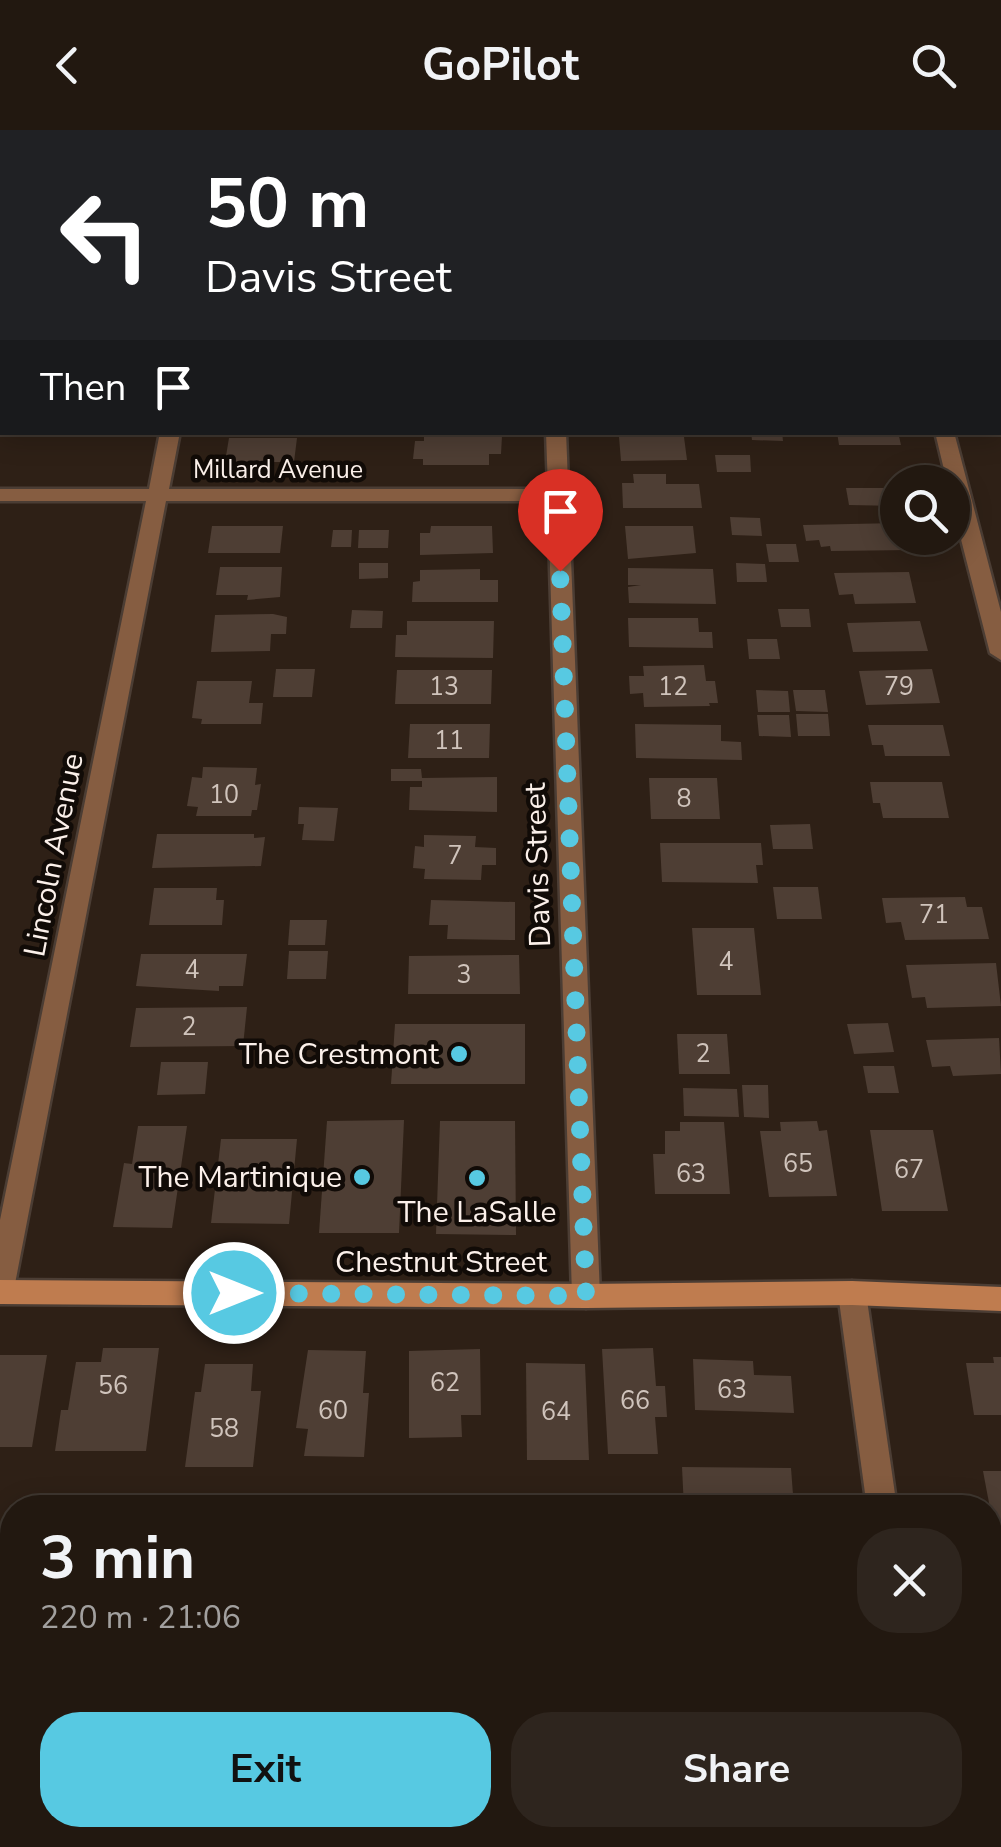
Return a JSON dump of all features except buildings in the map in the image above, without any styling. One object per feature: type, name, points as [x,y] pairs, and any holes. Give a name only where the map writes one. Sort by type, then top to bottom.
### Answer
[{"type":"street","name":"Lincoln Avenue","points":[[0,1290],[170,435]]},
{"type":"street","name":"Davis Street","points":[[556,435],[586,1296]]},
{"type":"street","points":[[945,435],[1001,653]]},
{"type":"street","name":"Millard Avenue","points":[[0,495],[557,495]]},
{"type":"street","name":"Chestnut Street","points":[[0,1290],[586,1296],[852,1293],[1001,1299]]},
{"type":"street","points":[[852,1293],[880,1495]]},
{"type":"place","name":"The Crestmont","points":[[459,1054]]},
{"type":"place","name":"The Martinique","points":[[362,1177]]},
{"type":"place","name":"The LaSalle","points":[[477,1178]]},
{"type":"route","points":[[234,1293],[586,1296],[560,571]]}]
